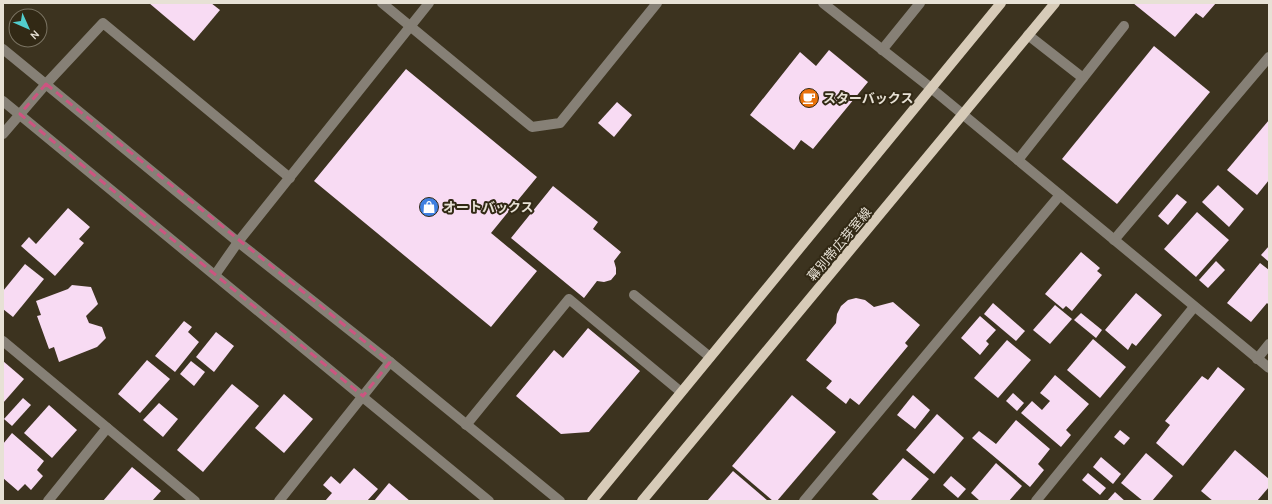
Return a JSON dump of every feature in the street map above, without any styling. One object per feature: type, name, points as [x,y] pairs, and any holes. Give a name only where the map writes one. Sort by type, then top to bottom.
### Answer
[{"type":"main road","name":"幕別帯広芽室線","points":[[592,501],[1001,3]]},
{"type":"main road","name":"幕別帯広芽室線","points":[[642,501],[1055,3]]},
{"type":"street","points":[[382,3],[532,127],[560,123],[657,3]]},
{"type":"street","points":[[215,275],[238,242],[429,3]]},
{"type":"street","points":[[823,3],[932,88],[1269,368]]},
{"type":"street","points":[[882,50],[920,3]]},
{"type":"street","points":[[3,134],[46,84],[103,23],[290,178]]},
{"type":"street","points":[[1018,160],[1124,26]]},
{"type":"street","points":[[1028,35],[1083,78]]},
{"type":"street","points":[[3,49],[238,242],[390,362],[560,501]]},
{"type":"street","points":[[1114,240],[1269,57]]},
{"type":"street","points":[[3,101],[489,501]]},
{"type":"street","points":[[804,501],[1060,195]]},
{"type":"street","points":[[634,295],[710,357]]},
{"type":"street","points":[[466,425],[569,299],[681,392]]},
{"type":"street","points":[[1036,501],[1194,307]]},
{"type":"street","points":[[3,341],[195,501]]},
{"type":"street","points":[[1257,359],[1269,344]]},
{"type":"street","points":[[279,501],[390,362]]},
{"type":"street","points":[[48,501],[107,428]]},
{"type":"highlighted area","points":[[46,84],[390,362],[363,396],[20,114]]},
{"type":"building","points":[[149,3],[211,3],[220,10],[194,41]]},
{"type":"building","points":[[1133,3],[1216,3],[1203,18],[1196,13],[1175,37]]},
{"type":"building","points":[[1154,46],[1210,92],[1117,204],[1062,159]]},
{"type":"building","name":"スターバックス","points":[[829,50],[868,82],[813,149],[801,140],[794,150],[750,115],[800,52],[816,66]]},
{"type":"building","name":"オートバックス","points":[[406,69],[537,177],[491,233],[537,271],[491,327],[314,181]]},
{"type":"building","points":[[617,102],[632,115],[614,137],[598,123]]},
{"type":"building","points":[[1269,120],[1269,180],[1257,195],[1227,170]]},
{"type":"building","points":[[1218,185],[1244,209],[1229,227],[1202,202]]},
{"type":"building","points":[[553,186],[598,222],[593,229],[621,252],[614,261],[616,274],[611,280],[604,282],[597,281],[584,298],[511,238]]},
{"type":"building","points":[[1177,194],[1187,202],[1168,225],[1158,216]]},
{"type":"building","points":[[68,208],[90,227],[79,239],[84,243],[55,276],[21,246],[29,237],[36,244]]},
{"type":"building","points":[[1197,212],[1229,240],[1196,277],[1164,249]]},
{"type":"building","points":[[1269,246],[1269,262],[1261,255]]},
{"type":"building","points":[[1081,252],[1100,268],[1097,271],[1102,275],[1072,311],[1066,306],[1063,309],[1045,294]]},
{"type":"building","points":[[1216,261],[1225,270],[1208,288],[1199,280]]},
{"type":"building","points":[[1260,263],[1269,270],[1269,305],[1267,303],[1251,322],[1227,303]]},
{"type":"building","points":[[25,264],[44,279],[13,317],[3,309],[3,291]]},
{"type":"building","points":[[72,285],[91,287],[98,304],[86,316],[89,323],[102,327],[106,338],[97,347],[59,362],[54,347],[49,349],[37,316],[41,315],[36,301],[68,289]]},
{"type":"building","points":[[1136,293],[1162,315],[1136,346],[1132,343],[1128,350],[1105,330]]},
{"type":"building","points":[[856,298],[865,300],[874,307],[893,302],[920,325],[905,343],[908,346],[859,405],[850,398],[846,404],[826,388],[832,381],[806,360],[836,323],[837,314],[841,306],[848,300]]},
{"type":"building","points":[[993,303],[1025,331],[1016,341],[984,314]]},
{"type":"building","points":[[1055,305],[1072,319],[1050,344],[1033,330]]},
{"type":"building","points":[[1081,313],[1102,330],[1096,338],[1074,320]]},
{"type":"building","points":[[980,316],[996,330],[986,341],[989,344],[980,355],[961,338]]},
{"type":"building","points":[[184,321],[192,327],[188,332],[199,342],[175,372],[155,356]]},
{"type":"building","points":[[588,328],[640,371],[589,432],[561,434],[516,396],[554,350],[563,358]]},
{"type":"building","points":[[216,332],[234,346],[214,372],[196,357]]},
{"type":"building","points":[[1093,339],[1126,367],[1100,398],[1067,370]]},
{"type":"building","points":[[1007,340],[1031,360],[998,398],[974,378]]},
{"type":"building","points":[[147,360],[170,379],[140,413],[118,394]]},
{"type":"building","points":[[3,361],[24,379],[3,403]]},
{"type":"building","points":[[191,361],[205,372],[194,386],[180,374]]},
{"type":"building","points":[[1218,367],[1245,389],[1183,466],[1156,443],[1170,425],[1165,421],[1202,376],[1208,380]]},
{"type":"building","points":[[1055,375],[1089,404],[1066,430],[1071,435],[1061,447],[1021,413],[1032,401],[1042,410],[1050,401],[1040,393]]},
{"type":"building","points":[[232,384],[259,406],[203,472],[177,450]]},
{"type":"building","points":[[1013,393],[1024,403],[1017,411],[1006,401]]},
{"type":"building","points":[[284,394],[313,419],[284,453],[255,428]]},
{"type":"building","points":[[792,395],[836,432],[777,501],[773,501],[732,466]]},
{"type":"building","points":[[913,395],[930,410],[915,429],[897,415]]},
{"type":"building","points":[[23,398],[31,405],[12,426],[4,419]]},
{"type":"building","points":[[159,403],[178,419],[163,437],[143,420]]},
{"type":"building","points":[[49,405],[77,430],[52,458],[24,433]]},
{"type":"building","points":[[937,414],[964,438],[934,474],[906,450]]},
{"type":"building","points":[[1016,420],[1050,449],[1038,464],[1044,470],[1030,487],[972,438],[979,431],[996,444]]},
{"type":"building","points":[[1120,430],[1130,438],[1124,445],[1114,437]]},
{"type":"building","points":[[12,433],[44,461],[37,470],[43,476],[31,490],[25,484],[18,491],[3,478],[3,444]]},
{"type":"building","points":[[1235,450],[1269,479],[1269,487],[1257,501],[1213,501],[1201,491]]},
{"type":"building","points":[[1146,453],[1173,476],[1152,501],[1143,501],[1121,483]]},
{"type":"building","points":[[1101,457],[1121,474],[1113,484],[1093,467]]},
{"type":"building","points":[[903,458],[929,479],[910,501],[880,501],[872,494]]},
{"type":"building","points":[[996,463],[1022,486],[1009,501],[980,501],[971,493]]},
{"type":"building","points":[[132,467],[161,491],[152,501],[103,501]]},
{"type":"building","points":[[354,468],[378,489],[367,501],[325,501],[332,493],[323,485],[331,476],[340,484]]},
{"type":"building","points":[[733,471],[768,501],[707,501]]},
{"type":"building","points":[[1088,473],[1106,488],[1100,495],[1082,480]]},
{"type":"building","points":[[951,476],[966,489],[958,498],[943,485]]},
{"type":"building","points":[[389,483],[410,501],[374,501]]},
{"type":"building","points":[[1115,492],[1125,501],[1107,501]]},
{"type":"place","name":"スターバックス","points":[[809,98]]},
{"type":"place","name":"オートバックス","points":[[429,207]]}]
